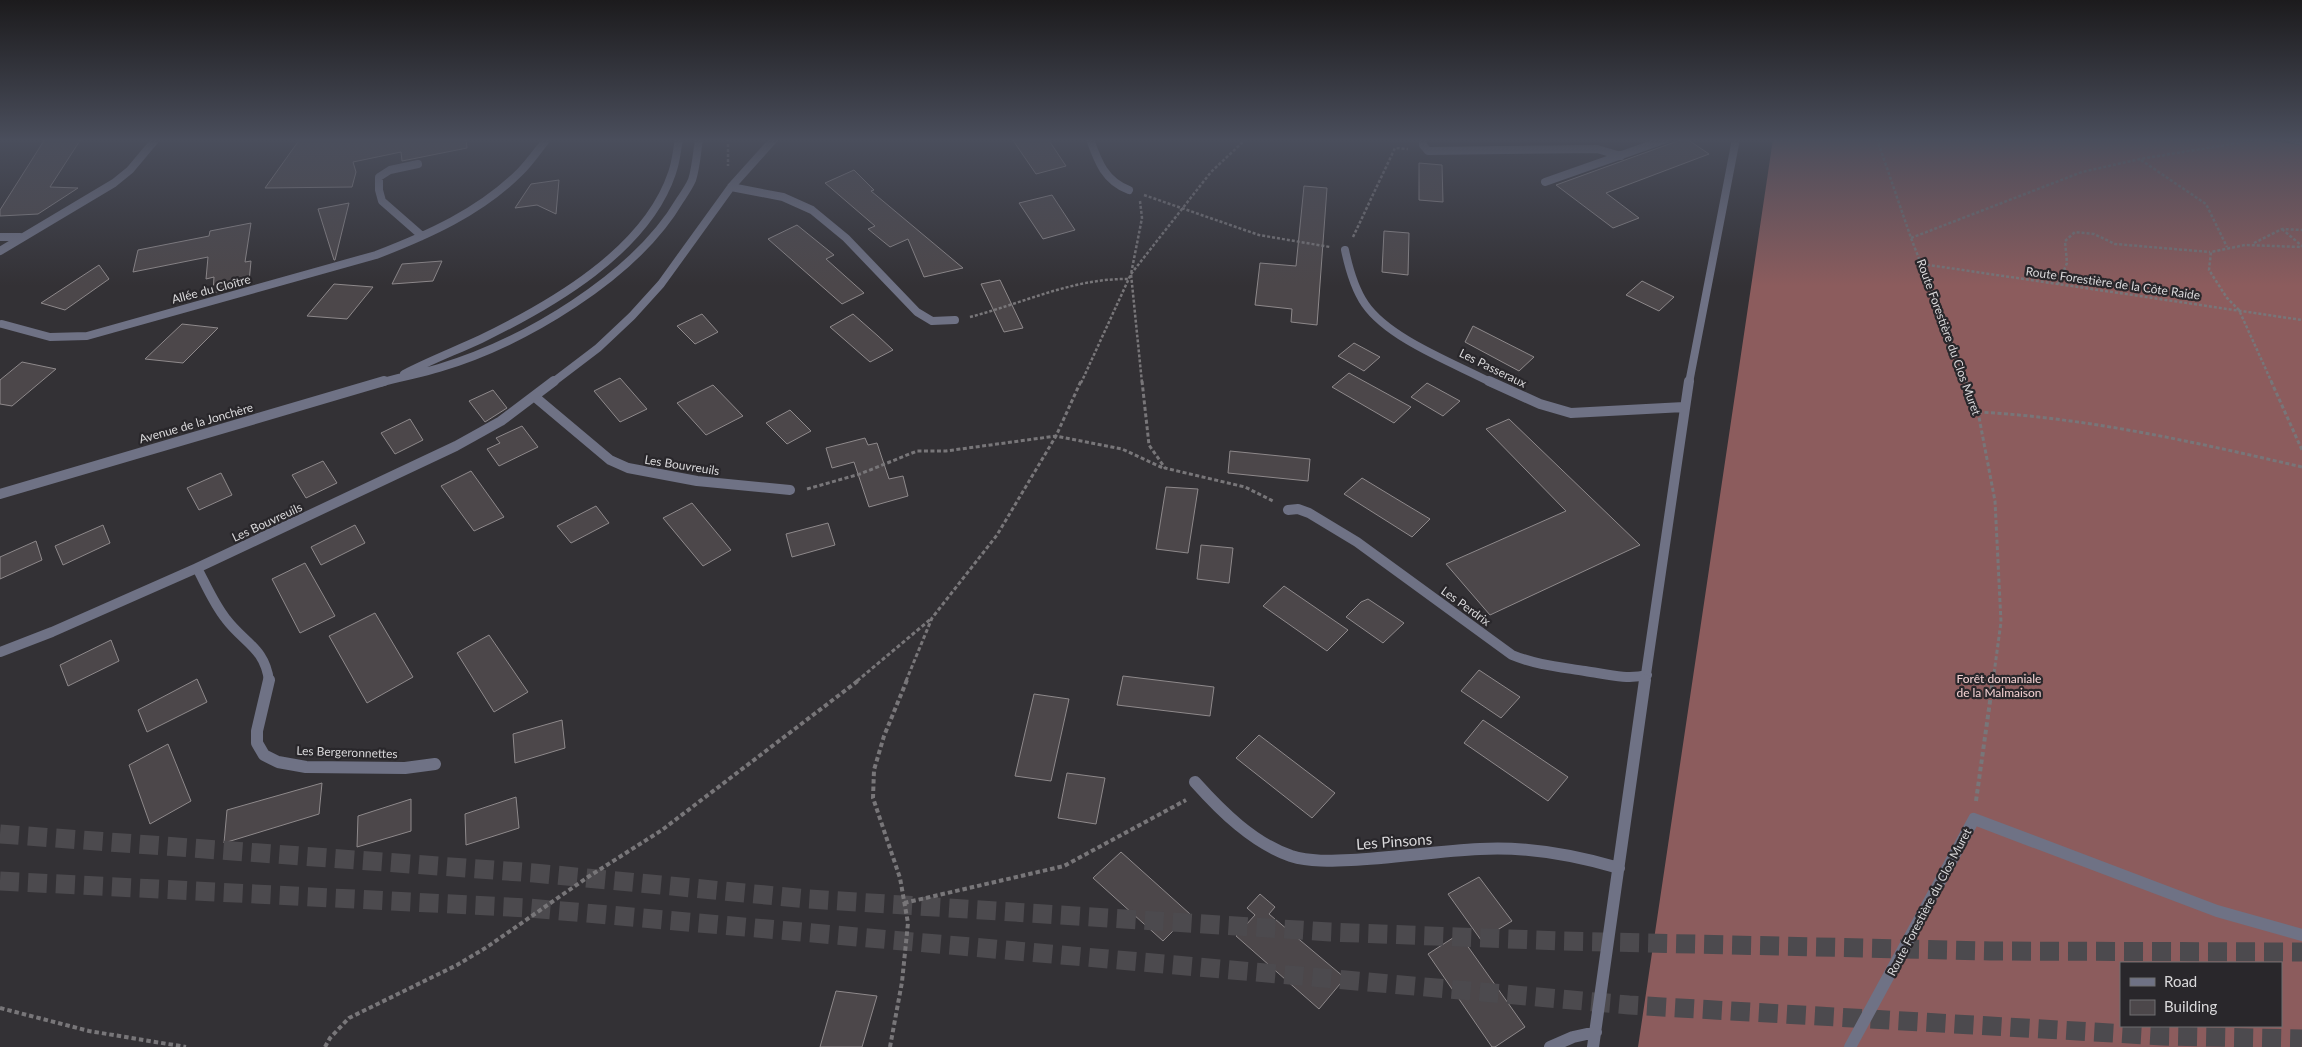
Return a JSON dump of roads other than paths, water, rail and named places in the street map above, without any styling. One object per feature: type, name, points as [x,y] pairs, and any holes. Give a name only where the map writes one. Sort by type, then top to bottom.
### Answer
[{"type":"street","points":[[0,251],[107,188]]},
{"type":"street","points":[[379,188],[382,201],[422,236]]},
{"type":"street","name":"Allée du Cloître","points":[[2,324],[50,337],[87,336],[332,269],[422,236],[464,215],[503,188]]},
{"type":"street","name":"Avenue de la Jonchère","points":[[0,494],[399,376],[491,334],[525,316],[582,280],[609,259],[648,218],[665,188]]},
{"type":"street","name":"Avenue de la Jonchère","points":[[399,376],[422,374],[476,355],[510,340],[556,314],[619,271],[643,249],[668,220],[686,188]]},
{"type":"street","name":"Les Bouvreuils","points":[[0,652],[52,632],[197,568],[456,446],[501,421],[598,348],[632,316],[661,284],[730,188]]},
{"type":"street","points":[[735,188],[772,196],[810,209],[831,225],[876,273],[918,313],[931,320],[941,322],[955,320]]},
{"type":"street","points":[[1124,188],[1129,190]]},
{"type":"street","points":[[1593,1047],[1684,407],[1727,188]]},
{"type":"street","points":[[0,237],[21,238]]},
{"type":"street","name":"Les Passeraux","points":[[1345,250],[1361,299],[1381,323],[1398,334],[1510,391],[1556,410],[1571,413],[1684,407]]},
{"type":"street","name":"Les Bouvreuils","points":[[535,397],[610,460],[628,468],[697,481],[790,490]]},
{"type":"street","name":"Les Perdrix","points":[[1288,510],[1298,509],[1314,516],[1357,542],[1475,629],[1512,655],[1528,663],[1561,670],[1583,671],[1621,678],[1647,676]]},
{"type":"street","name":"Les Bergeronnettes","points":[[197,568],[225,618],[240,636],[255,647],[267,666],[269,684],[257,731],[257,742],[264,755],[278,762],[306,767],[405,768],[435,764]]},
{"type":"street","name":"Les Pinsons","points":[[1199,786],[1221,810],[1250,833],[1290,856],[1311,860],[1380,859],[1500,848],[1538,851],[1590,859],[1619,868]]},
{"type":"street","name":"Route Forestière du Clos Muret","points":[[1850,1047],[1974,819],[2217,911],[2302,935]]},
{"type":"street","points":[[1550,1047],[1573,1037],[1596,1032]]},
{"type":"tunnel","points":[[0,834],[534,873],[808,899],[1330,932],[1563,941],[1990,951],[2302,952]]},
{"type":"tunnel","points":[[0,881],[529,908],[1629,1005],[2163,1036],[2302,1039]]},
{"type":"park label","name":"Forêt domaniale de la Malmaison","points":[[1999,685]]}]
